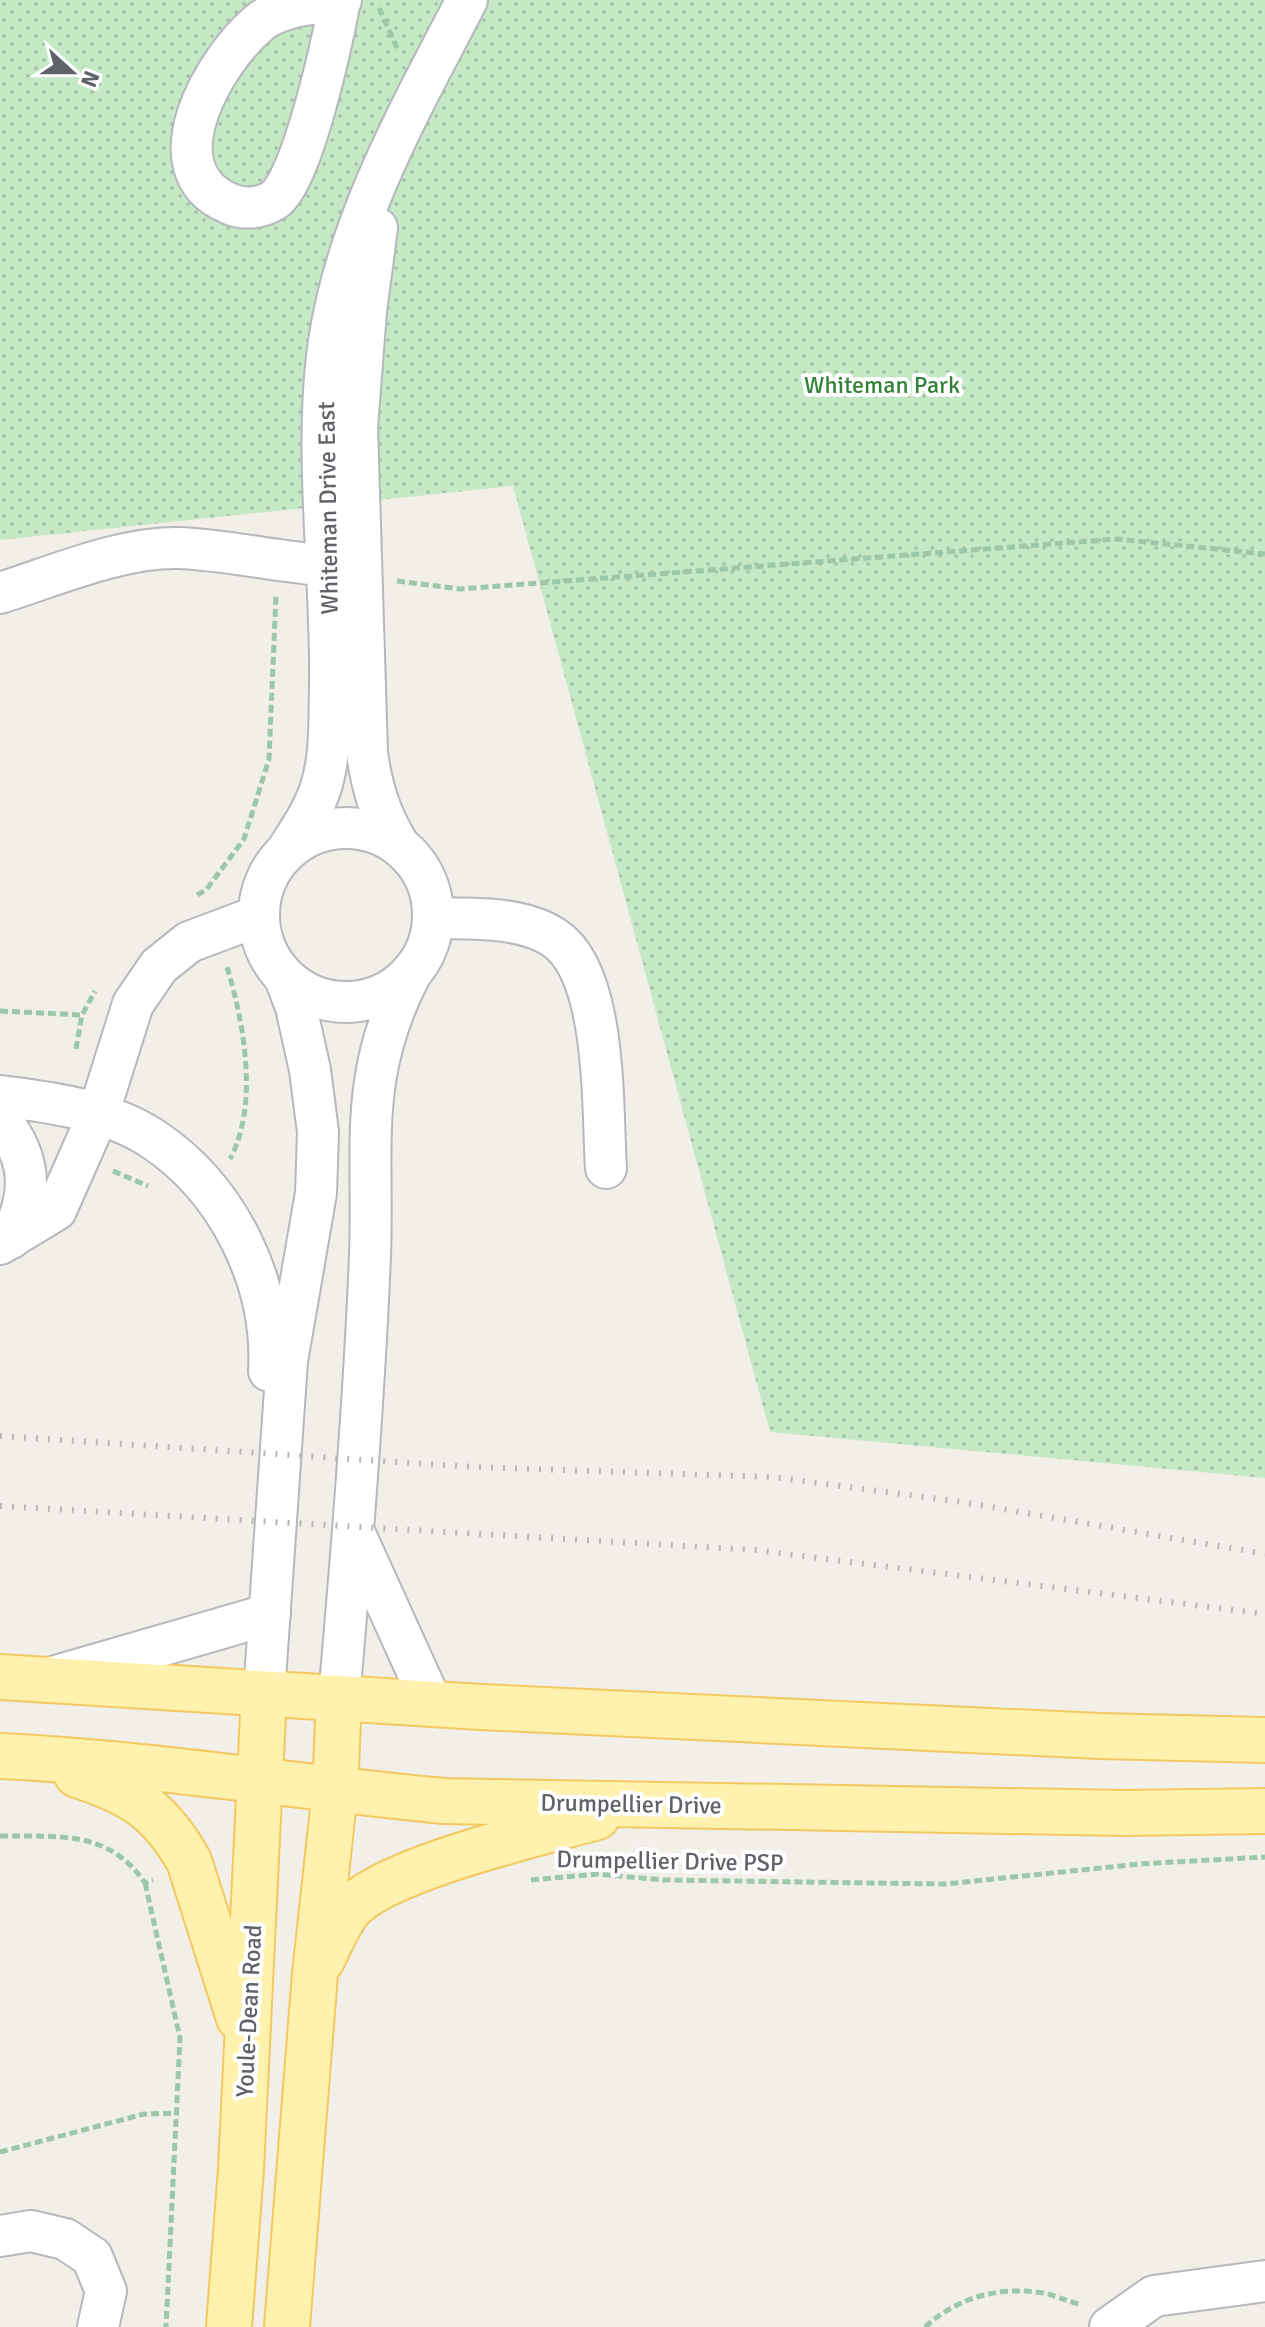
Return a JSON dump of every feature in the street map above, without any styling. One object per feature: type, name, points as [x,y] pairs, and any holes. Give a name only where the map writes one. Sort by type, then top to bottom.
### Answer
[{"type":"main road","points":[[21,1679],[432,1704],[1100,1736],[1265,1740]]},
{"type":"main road","name":"Youle-Dean Road","points":[[229,2327],[248,2043],[264,1694]]},
{"type":"main road","points":[[287,2327],[315,1974],[335,1791],[339,1698]]},
{"type":"main road","points":[[12,1757],[133,1795],[159,1817],[189,1861],[248,2043]]},
{"type":"main road","name":"Drumpellier Drive","points":[[12,1757],[157,1766],[261,1782],[444,1801],[1124,1813],[1265,1811]]},
{"type":"main road","points":[[315,1974],[350,1909],[381,1885],[468,1854],[642,1804]]},
{"type":"street","points":[[340,0],[332,43],[295,171],[275,199],[253,209],[229,204],[205,190],[191,163],[193,121],[219,70],[261,22],[290,8],[340,0]]},
{"type":"street","name":"Whiteman Drive East","points":[[288,849],[321,789],[328,750],[366,311],[385,169],[418,95],[467,0]]},
{"type":"street","points":[[0,593],[104,559],[174,548],[345,566]]},
{"type":"street","name":"Whiteman Drive East","points":[[345,566],[369,764],[382,817],[398,844]]},
{"type":"street","points":[[339,1698],[370,1256],[368,1127],[375,1070],[389,1014],[427,947],[434,918],[430,889],[418,864],[398,844],[371,830],[342,827],[313,833],[288,849],[267,879],[258,916],[270,960],[285,978],[307,994],[335,1002],[363,1001],[389,991],[411,973]]},
{"type":"street","points":[[5,1241],[56,1210],[98,1115],[133,1004],[159,966],[189,942],[258,916]]},
{"type":"street","points":[[434,918],[487,920],[527,927],[553,937],[574,955],[595,1014],[606,1168]]},
{"type":"street","points":[[264,1694],[287,1361],[316,1193],[318,1132],[310,1070],[296,1007],[285,978]]},
{"type":"street","points":[[0,1096],[40,1100],[98,1115],[152,1139],[200,1180],[236,1230],[251,1260],[266,1308],[270,1356],[267,1414],[274,1547]]},
{"type":"street","points":[[0,1119],[12,1134],[28,1179],[26,1206],[5,1241]]},
{"type":"street","points":[[353,1529],[432,1704]]},
{"type":"street","points":[[21,1679],[270,1614]]},
{"type":"street","points":[[0,2236],[31,2231],[65,2239],[92,2257],[106,2291],[98,2327]]},
{"type":"street","points":[[1099,2316],[1154,2296],[1265,2281]]},
{"type":"path","points":[[345,566],[378,578],[460,589],[1117,539],[1265,554]]},
{"type":"path","points":[[206,890],[244,839],[269,759],[276,582]]},
{"type":"path","points":[[223,1171],[239,1142],[247,1052],[225,959]]},
{"type":"path","points":[[0,1011],[82,1015]]},
{"type":"path","points":[[0,1836],[73,1838],[105,1845],[130,1861],[145,1883],[180,2038],[179,2113],[166,2327]]},
{"type":"path","name":"Drumpellier Drive PSP","points":[[525,1881],[598,1874],[663,1880],[946,1884],[1139,1864],[1265,1857]]},
{"type":"path","points":[[145,1883],[189,1861]]},
{"type":"path","points":[[0,2152],[144,2114],[179,2113]]},
{"type":"path","points":[[925,2327],[959,2302],[993,2291],[1047,2293],[1099,2316]]},
{"type":"green space","name":"Whiteman Park","points":[[0,0],[1265,0],[1265,1478],[770,1432],[513,486],[0,540]]},
{"type":"railway","points":[[0,1436],[473,1467],[772,1477],[962,1502],[1265,1554]]},
{"type":"railway","points":[[0,1506],[755,1550],[1265,1614]]}]
